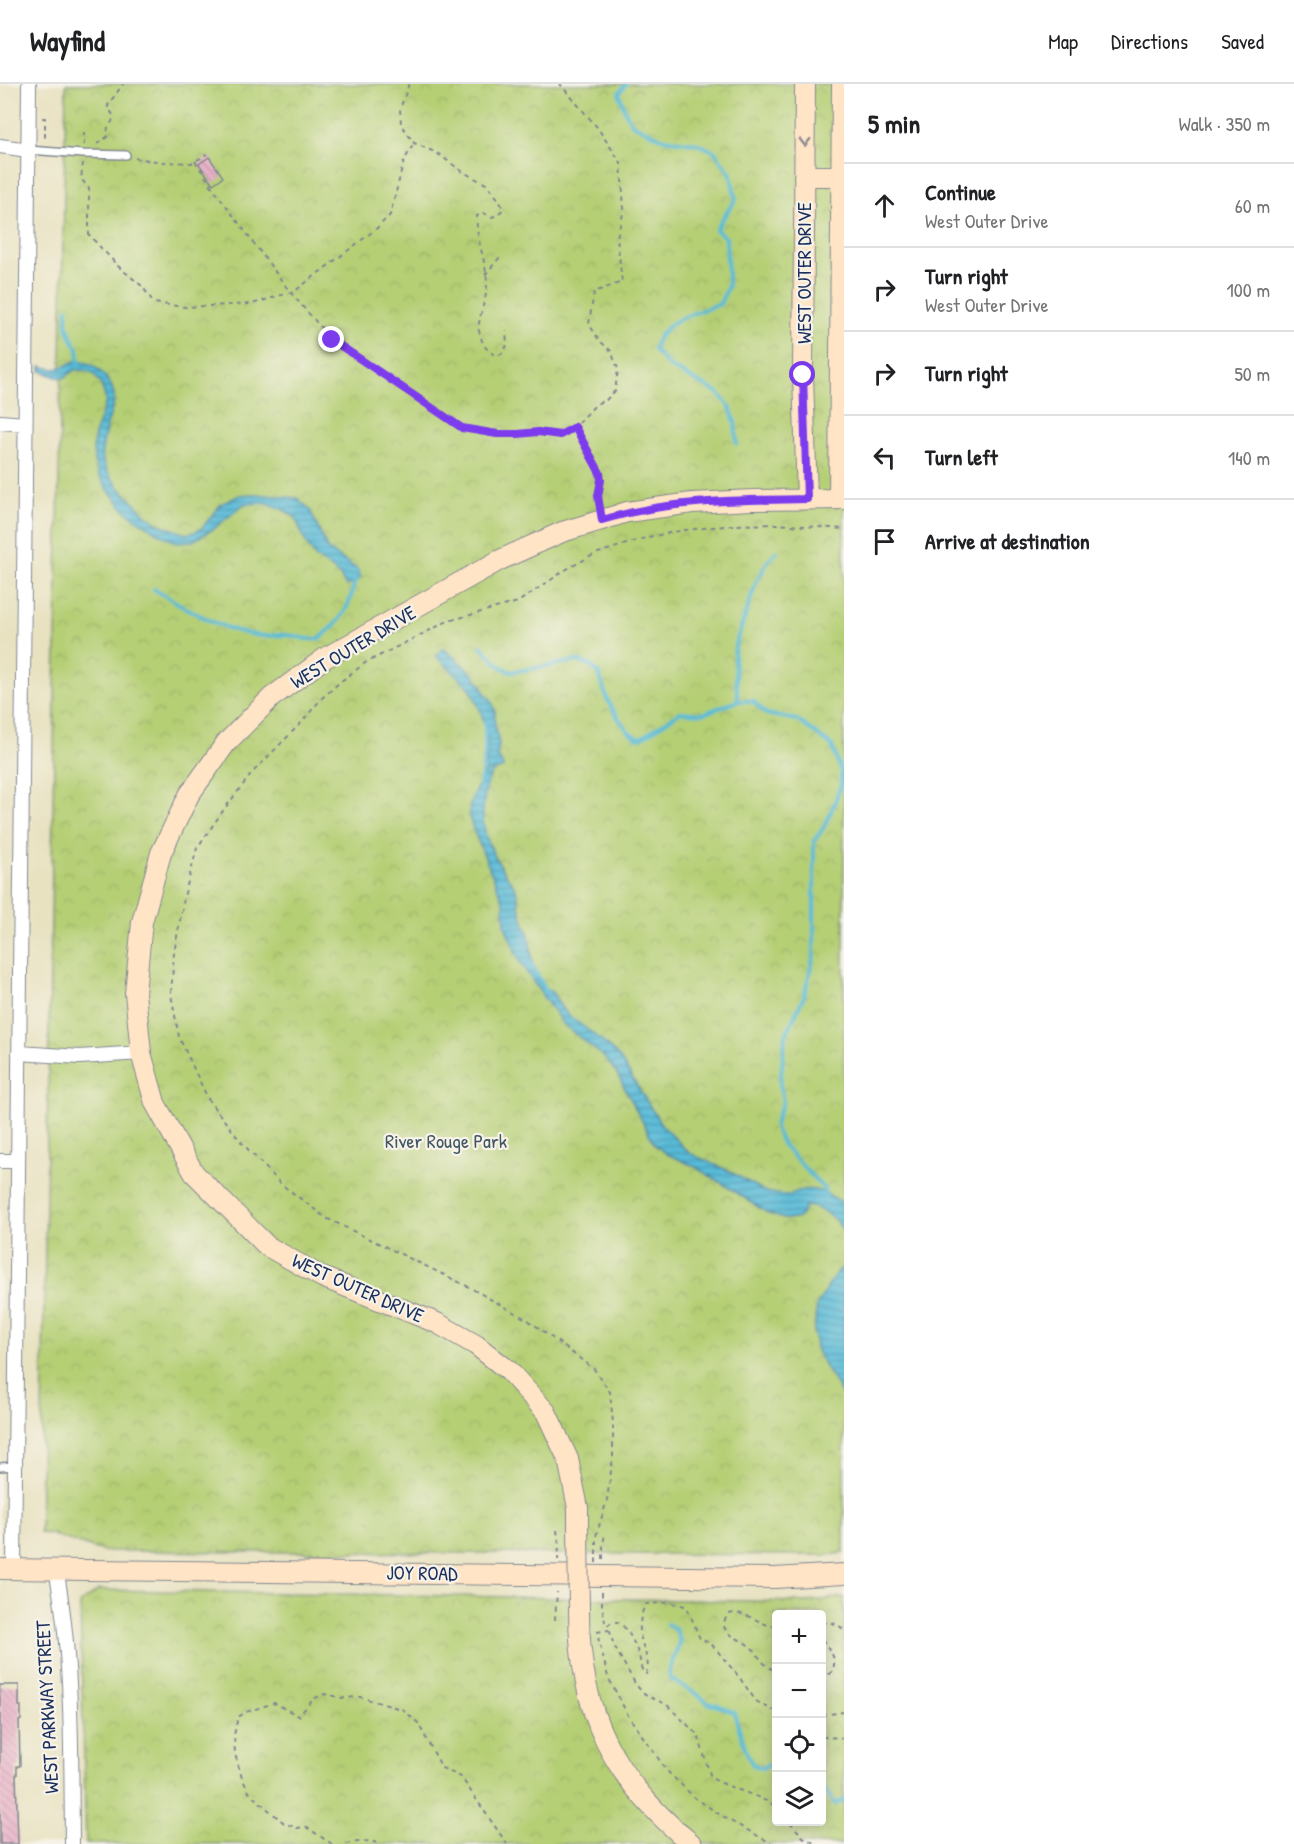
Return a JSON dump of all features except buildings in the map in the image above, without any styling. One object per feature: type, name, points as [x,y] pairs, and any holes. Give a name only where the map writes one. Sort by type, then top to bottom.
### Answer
[{"type":"main road","name":"WEST OUTER DRIVE","points":[[805,84],[803,375],[807,499]]},
{"type":"main road","name":"WEST OUTER DRIVE","points":[[692,1844],[667,1824],[635,1789],[605,1741],[593,1713],[580,1657],[578,1508],[568,1459],[546,1412],[516,1379],[476,1345],[437,1323],[322,1276],[267,1246],[194,1173],[155,1103],[141,1053],[135,993],[145,910],[161,853],[189,795],[226,743],[272,697],[325,658],[500,560],[562,532],[627,512],[692,503],[841,499],[842,84]]},
{"type":"main road","points":[[804,176],[843,176]]},
{"type":"main road","name":"JOY ROAD","points":[[7,1569],[774,1578],[844,1574]]},
{"type":"street","points":[[7,1569],[14,1466],[29,84]]},
{"type":"street","points":[[0,146],[28,150]]},
{"type":"street","points":[[0,422],[25,424]]},
{"type":"street","points":[[19,1053],[80,1057],[141,1053]]},
{"type":"street","points":[[0,1161],[18,1161]]},
{"type":"street","name":"WEST PARKWAY STREET","points":[[56,1569],[61,1595],[69,1682],[72,1844]]},
{"type":"lane","points":[[28,150],[126,155]]},
{"type":"lane","points":[[0,1467],[14,1466]]},
{"type":"path","points":[[84,143],[96,144],[107,137],[108,126],[113,117],[108,110],[108,105],[123,84]]},
{"type":"path","points":[[409,84],[400,109],[401,124],[414,143],[437,153],[463,172],[486,184],[500,201],[503,210],[493,218],[483,213],[477,216],[476,229],[487,285],[478,328],[485,348],[490,354],[498,356],[504,352],[507,345],[506,331]]},
{"type":"path","points":[[195,161],[290,292],[332,340],[462,428],[497,434],[538,432],[560,435],[575,427],[596,404],[606,400],[615,391],[618,369],[611,351],[599,340],[589,324],[594,292],[622,282],[617,237],[624,210],[621,163],[597,127],[560,84]]},
{"type":"path","points":[[29,117],[45,118],[45,141],[54,141]]},
{"type":"path","points":[[84,132],[81,179],[89,188],[89,235],[119,267],[142,286],[154,303],[185,307],[252,304],[295,291],[376,229],[390,215],[404,161],[414,143]]},
{"type":"path","points":[[105,139],[126,155],[163,162],[192,163],[207,154]]},
{"type":"path","points":[[485,275],[500,257]]},
{"type":"path","points":[[575,427],[600,473],[598,496],[602,520]]},
{"type":"path","points":[[596,1536],[607,1500],[613,1457],[613,1435],[610,1392],[594,1370],[528,1320],[465,1286],[326,1218],[281,1184],[242,1143],[209,1101],[179,1037],[171,994],[174,953],[185,893],[197,848],[253,772],[322,699],[365,663],[448,621],[518,602],[567,569],[595,554],[648,537],[733,525],[777,524],[844,529]]},
{"type":"path","points":[[557,1530],[558,1560]]},
{"type":"path","points":[[603,1559],[605,1533]]},
{"type":"path","points":[[555,1620],[557,1592]]},
{"type":"path","points":[[602,1592],[605,1622]]},
{"type":"path","points":[[772,1710],[756,1701],[715,1648],[707,1641],[700,1639],[687,1607],[680,1604],[646,1604],[639,1632],[648,1665],[646,1674],[641,1671],[638,1655],[622,1624],[612,1622],[608,1625],[621,1660],[636,1685],[645,1695],[666,1704],[698,1735],[711,1778],[772,1803]]},
{"type":"path","points":[[772,1626],[740,1613],[729,1614],[724,1623],[725,1629],[730,1634],[750,1646],[772,1669]]},
{"type":"path","points":[[826,1622],[838,1625],[844,1631]]},
{"type":"path","points":[[597,1623],[608,1677],[629,1717],[667,1771],[695,1798],[725,1818],[773,1844]]},
{"type":"path","points":[[597,1632],[609,1630]]},
{"type":"path","points":[[826,1645],[834,1662],[831,1673],[826,1675]]},
{"type":"path","points":[[332,1844],[306,1827],[297,1828],[284,1823],[250,1794],[242,1778],[235,1754],[234,1735],[238,1717],[274,1703],[299,1716],[313,1699],[324,1694],[344,1698],[360,1697],[404,1710],[418,1723],[442,1768],[461,1777],[507,1844]]},
{"type":"path","points":[[826,1714],[844,1712]]},
{"type":"path","points":[[826,1737],[844,1738]]},
{"type":"path","points":[[794,1826],[803,1837],[816,1844]]},
{"type":"path","points":[[346,1844],[362,1841],[381,1844]]},
{"type":"green space","name":"River Rouge Park","points":[[66,84],[844,84],[844,1553],[824,1555],[103,1551],[40,1533]]},
{"type":"green space","points":[[99,1590],[806,1602],[844,1597],[844,1844],[86,1844],[80,1603]]},
{"type":"water","points":[[75,361],[95,366],[113,389],[114,404],[106,428],[102,457],[114,482],[145,515],[156,523],[186,534],[202,528],[221,504],[240,495],[297,498],[310,510],[328,550],[357,569],[361,577],[355,583],[346,586],[340,576],[316,558],[306,543],[295,517],[267,503],[244,504],[215,528],[193,541],[176,542],[135,518],[109,491],[98,474],[94,460],[93,445],[96,430],[106,401],[102,386],[93,373],[85,370],[74,370],[64,378],[41,371],[41,366],[56,369]]},
{"type":"water","points":[[443,648],[472,673],[491,700],[495,710],[495,725],[499,743],[497,757],[502,762],[503,768],[492,772],[487,784],[483,820],[487,839],[493,852],[516,889],[528,932],[536,976],[540,983],[552,992],[568,1015],[600,1039],[619,1057],[661,1124],[689,1153],[731,1172],[765,1192],[788,1196],[809,1189],[830,1195],[844,1204],[844,1234],[834,1219],[817,1208],[805,1206],[803,1213],[796,1219],[784,1219],[769,1214],[694,1166],[667,1154],[655,1145],[616,1072],[604,1057],[564,1025],[542,995],[520,962],[505,926],[504,903],[469,816],[471,801],[486,772],[488,739],[481,712],[470,688],[436,656]]},
{"type":"water","points":[[844,1245],[844,1397],[822,1362],[816,1348],[814,1330],[817,1305],[843,1266]]},
{"type":"waterway","points":[[626,84],[619,93],[632,124],[664,139],[695,143],[714,151],[730,172],[736,199],[716,230],[726,238],[728,286],[720,304],[680,319],[663,331],[654,350],[670,367],[718,393],[730,407],[735,422],[737,444]]},
{"type":"waterway","points":[[67,309],[67,325],[78,349],[79,365]]},
{"type":"waterway","points":[[738,701],[735,646],[756,583],[767,562],[777,551]]},
{"type":"waterway","points":[[154,589],[219,625],[233,630],[262,636],[289,635],[313,639],[323,636],[343,614],[355,580]]},
{"type":"waterway","points":[[481,646],[500,666],[511,672],[577,661],[590,665],[599,674],[607,699],[618,718],[629,732],[638,738],[680,712],[702,714],[738,701],[753,701],[766,714],[797,720],[832,746],[841,771],[841,784],[824,827],[814,841],[814,955],[804,996],[785,1037],[780,1084],[783,1102],[775,1124],[783,1145],[824,1189],[825,1197]]},
{"type":"waterway","points":[[480,785],[485,754],[485,723]]},
{"type":"waterway","points":[[532,965],[547,993]]},
{"type":"waterway","points":[[667,1624],[676,1630],[680,1640],[669,1672],[670,1679],[708,1703],[734,1713],[753,1765],[763,1768],[772,1763]]},
{"type":"waterway","points":[[826,1792],[835,1804],[844,1800]]},
{"type":"route","points":[[332,340],[462,428],[497,434],[538,432],[560,435],[575,427],[600,473],[598,496],[602,520],[627,512],[692,503],[807,499],[803,375]]}]
